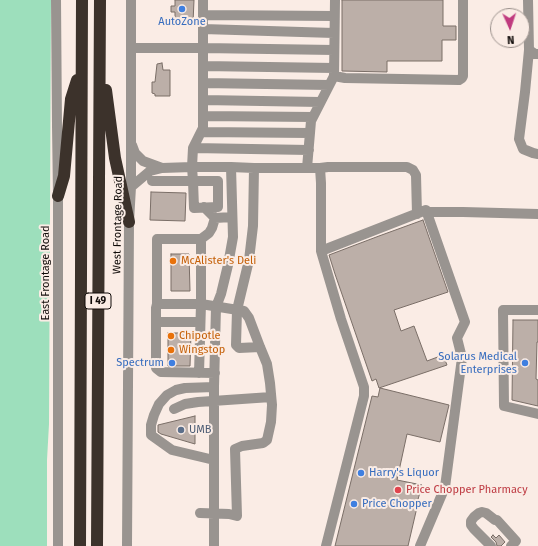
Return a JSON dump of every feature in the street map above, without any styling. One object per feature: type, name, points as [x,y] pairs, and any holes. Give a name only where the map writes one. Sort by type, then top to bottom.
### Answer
[{"type":"highway","name":"I 49","points":[[80,546],[82,0]]},
{"type":"highway","name":"I 49","points":[[97,546],[100,0]]},
{"type":"highway","points":[[100,56],[115,158],[129,222]]},
{"type":"highway","points":[[58,196],[64,176],[71,99],[81,66]]},
{"type":"street","name":"East Frontage Road","points":[[56,0],[58,196],[58,546]]},
{"type":"street","name":"West Frontage Road","points":[[127,546],[129,222],[131,187],[131,0]]},
{"type":"street","points":[[152,181],[193,181],[218,181],[218,207],[194,208],[193,181],[192,167],[193,148],[203,128],[202,0]]},
{"type":"street","points":[[307,168],[310,121],[332,76],[334,50],[334,0]]},
{"type":"street","points":[[203,66],[345,78],[459,80],[463,76],[463,0]]},
{"type":"street","points":[[528,0],[533,52],[525,92],[519,138],[523,149],[538,154]]},
{"type":"street","points":[[202,15],[334,16]]},
{"type":"street","points":[[203,29],[334,33]]},
{"type":"street","points":[[132,48],[334,50]]},
{"type":"street","points":[[203,83],[332,76]]},
{"type":"street","points":[[203,100],[320,102]]},
{"type":"street","points":[[203,116],[312,117]]},
{"type":"street","points":[[201,132],[310,133]]},
{"type":"street","points":[[131,143],[135,153],[143,161],[162,168]]},
{"type":"street","points":[[193,148],[309,150]]},
{"type":"street","points":[[214,546],[214,388],[216,306],[221,294],[233,237],[231,167]]},
{"type":"street","points":[[131,187],[150,171],[162,168],[407,167],[413,170],[416,175],[422,213],[465,322],[458,338],[462,358],[444,487],[420,546]]},
{"type":"street","points":[[254,168],[253,226],[249,260],[237,310],[236,345],[239,348],[260,347]]},
{"type":"street","points":[[320,168],[321,251],[341,320],[364,387],[364,396],[326,546]]},
{"type":"street","points":[[204,208],[215,218],[232,218]]},
{"type":"street","points":[[321,251],[422,213],[463,212],[538,214]]},
{"type":"street","points":[[215,218],[209,233],[201,239],[157,239],[156,308],[156,368],[161,372],[215,373]]},
{"type":"street","points":[[199,373],[201,239]]},
{"type":"street","points":[[157,304],[201,304],[244,311],[249,318],[260,347],[266,364],[270,383],[271,422],[267,440],[235,449],[237,516],[200,513]]},
{"type":"street","points":[[538,310],[503,310],[504,406],[538,414]]},
{"type":"street","points":[[156,322],[200,322]]},
{"type":"street","points":[[214,388],[186,388],[176,390],[166,396],[159,404],[154,415],[152,425],[152,435],[172,450],[214,460]]},
{"type":"street","points":[[174,409],[185,404],[198,402],[271,397]]},
{"type":"street","points":[[486,546],[465,526],[466,519],[479,507],[486,506],[496,515],[497,520]]},
{"type":"street","points":[[491,546],[471,525],[471,521],[474,517],[482,512],[497,520],[517,540]]},
{"type":"green space","points":[[0,0],[51,0],[47,546],[0,546]]},
{"type":"building","name":"AutoZone","points":[[175,0],[194,0],[193,23],[175,23],[175,12],[171,12],[171,6],[175,6]]},
{"type":"building","points":[[342,0],[443,0],[443,26],[456,26],[456,40],[442,40],[442,61],[387,61],[387,72],[342,71]]},
{"type":"building","points":[[162,63],[163,70],[170,70],[170,96],[155,96],[155,94],[152,93],[152,82],[155,82],[157,64]]},
{"type":"building","points":[[151,192],[186,193],[185,221],[150,220]]},
{"type":"building","points":[[423,220],[448,292],[394,310],[401,331],[414,326],[427,361],[443,355],[447,365],[379,388],[376,379],[372,381],[329,255]]},
{"type":"building","points":[[171,254],[189,254],[190,291],[171,291]]},
{"type":"building","points":[[513,320],[538,320],[536,379],[538,380],[538,406],[512,400]]},
{"type":"building","points":[[168,333],[191,333],[190,366],[168,366]]},
{"type":"building","points":[[380,388],[449,405],[440,442],[407,434],[397,480],[422,485],[408,546],[335,546],[372,396],[378,397]]},
{"type":"building","points":[[195,416],[195,444],[158,432],[158,425]]},
{"type":"building","points":[[493,535],[496,538],[499,535],[505,542],[501,546],[497,546],[496,542],[491,537]]},
{"type":"place","name":"AutoZone","points":[[182,9]]},
{"type":"place","name":"McAlister's Deli","points":[[173,261]]},
{"type":"place","name":"Chipotle","points":[[171,336]]},
{"type":"place","name":"Wingstop","points":[[171,350]]},
{"type":"place","name":"Spectrum","points":[[172,363]]},
{"type":"place","name":"Solarus Medical Enterprises","points":[[525,363]]},
{"type":"place","name":"UMB","points":[[181,430]]},
{"type":"place","name":"Harry's Liquor","points":[[361,473]]},
{"type":"place","name":"Price Chopper Pharmacy","points":[[398,490]]},
{"type":"place","name":"Price Chopper","points":[[354,504]]}]
